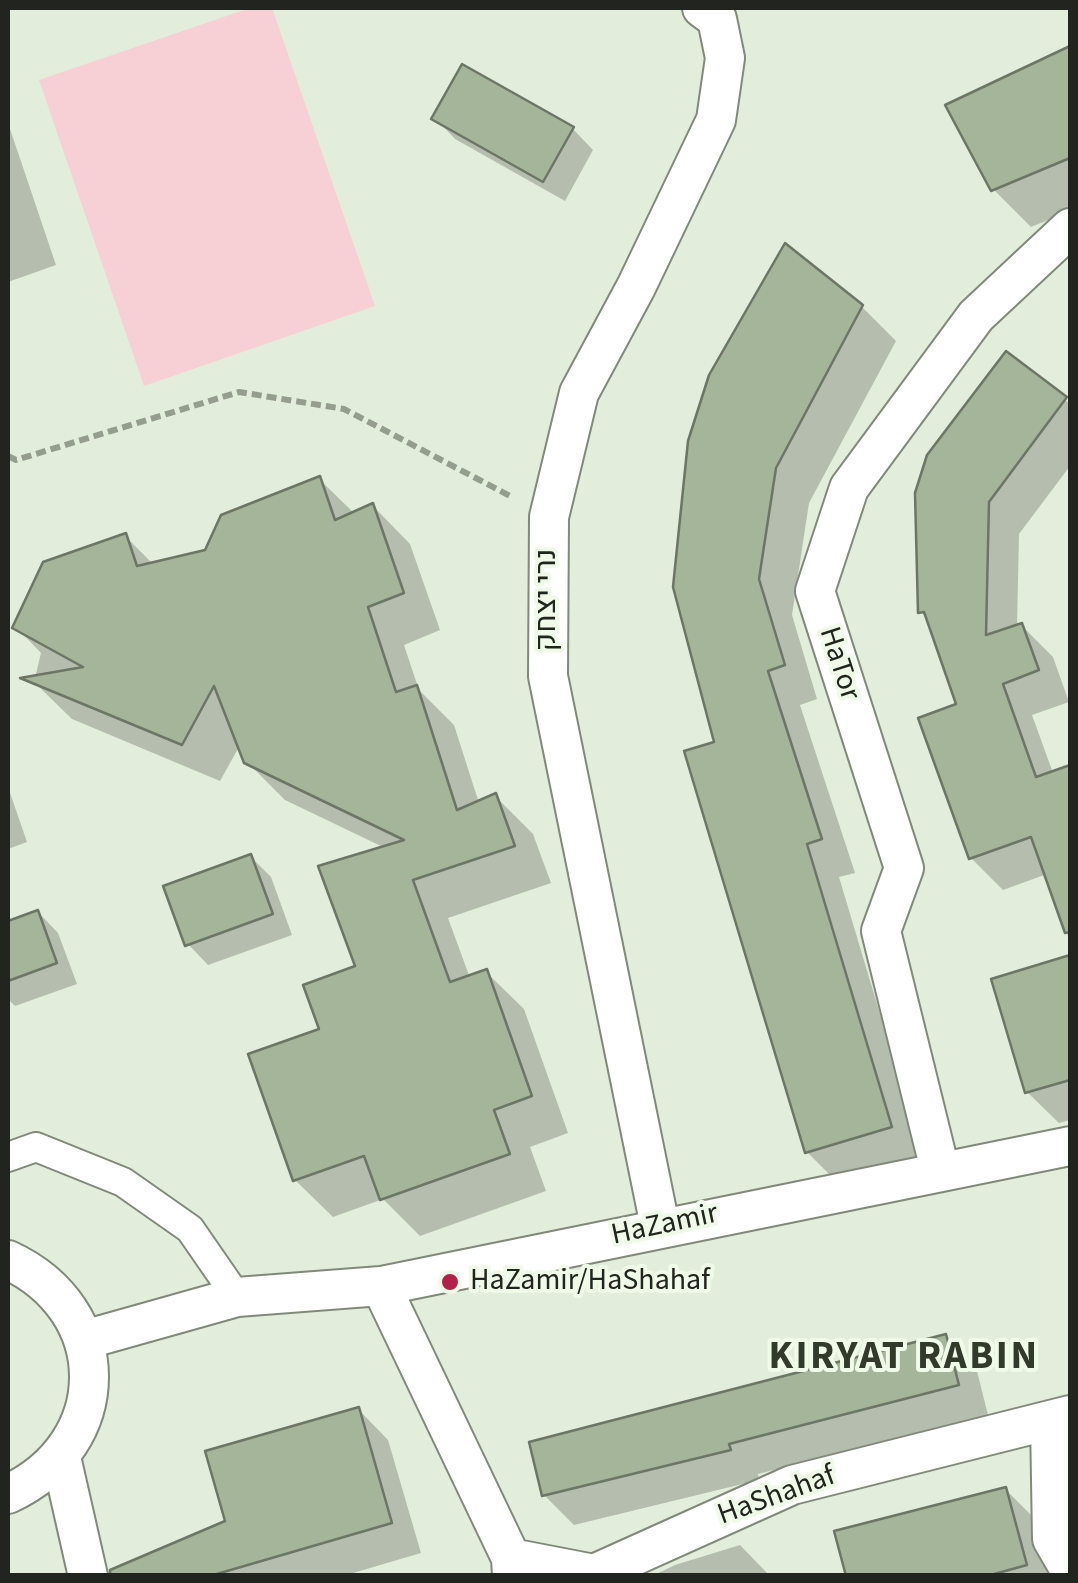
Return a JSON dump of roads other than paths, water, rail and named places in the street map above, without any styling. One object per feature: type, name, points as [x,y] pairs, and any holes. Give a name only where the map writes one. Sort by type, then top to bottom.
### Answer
[{"type":"street","name":"נרי יצחק","points":[[660,1226],[548,676],[549,516],[579,393],[636,287],[716,120],[725,58],[717,19],[702,8]]},
{"type":"street","name":"HaTor","points":[[940,1170],[881,931],[904,868],[815,590],[849,488],[976,316],[1070,228]]},
{"type":"street","name":"HaZamir","points":[[84,1340],[236,1297],[381,1286],[660,1226],[1070,1146]]},
{"type":"street","points":[[8,1157],[36,1147],[123,1182],[190,1229],[236,1297]]},
{"type":"street","points":[[8,1260],[42,1278],[68,1306],[84,1340],[90,1381],[85,1408],[61,1457],[34,1482],[8,1494]]},
{"type":"street","name":"HaShahaf","points":[[381,1286],[511,1567],[594,1574],[792,1485],[1060,1417],[1052,1539],[1070,1570]]},
{"type":"street","points":[[61,1457],[88,1576]]},
{"type":"place","name":"HaZamir/HaShahaf","points":[[450,1282]]},
{"type":"district","name":"KIRYAT RABIN","points":[[904,1359]]}]
